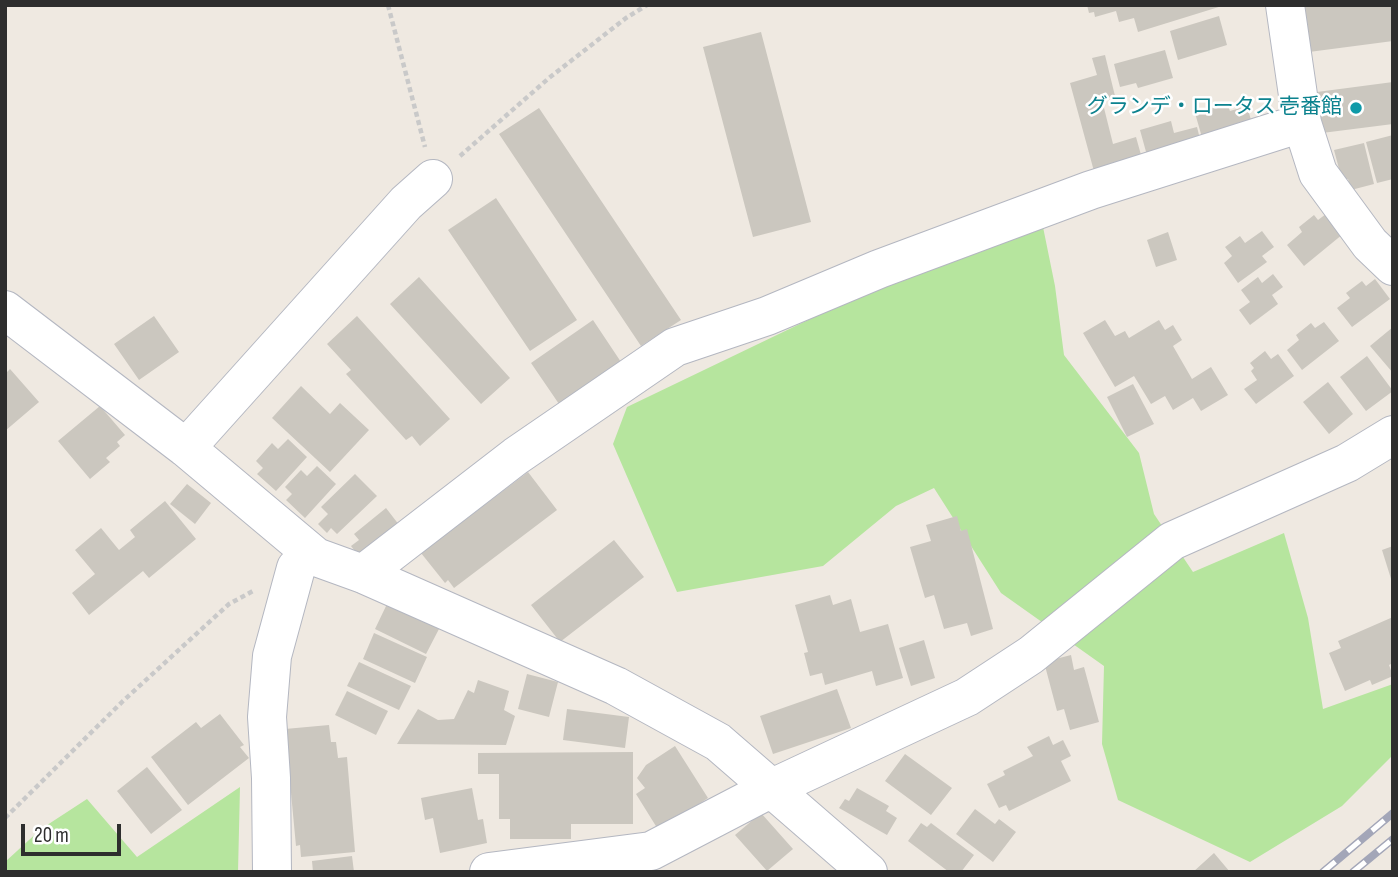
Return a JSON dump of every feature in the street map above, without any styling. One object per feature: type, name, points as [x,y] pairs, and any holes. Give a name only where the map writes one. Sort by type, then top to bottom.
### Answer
[{"type":"street","points":[[1285,5],[1303,123],[1318,173],[1370,244],[1393,266]]},
{"type":"street","points":[[363,573],[516,456],[675,347],[767,316],[879,269],[1091,190],[1303,123]]},
{"type":"street","points":[[186,448],[406,203],[433,179]]},
{"type":"street","points":[[5,310],[186,448],[316,557],[363,573],[616,686],[718,742],[868,872]]},
{"type":"street","points":[[489,872],[651,851],[770,789],[967,697],[1031,655],[1172,541],[1348,463],[1393,435]]},
{"type":"street","points":[[272,872],[267,717],[272,656],[296,568]]},
{"type":"path","points":[[388,5],[433,179],[549,78],[626,18],[647,5]]},
{"type":"path","points":[[5,818],[123,701],[229,604],[296,568]]},
{"type":"green space","points":[[1043,227],[1055,286],[1064,355],[1139,453],[1154,514],[1193,572],[1284,533],[1308,618],[1323,709],[1393,684],[1393,755],[1342,806],[1250,862],[1118,800],[1102,744],[1104,666],[1001,593],[934,488],[896,506],[823,566],[677,592],[613,444],[627,407],[935,259]]},
{"type":"green space","points":[[240,787],[238,872],[5,872],[5,862],[41,829],[87,799],[137,857]]},
{"type":"building","points":[[1087,5],[1222,6],[1138,32],[1134,18],[1119,22],[1116,11],[1095,17],[1094,12],[1089,13]]},
{"type":"building","points":[[1304,5],[1393,5],[1393,41],[1309,52]]},
{"type":"building","points":[[1219,16],[1227,45],[1178,60],[1170,31]]},
{"type":"building","points":[[761,32],[811,222],[753,237],[703,47]]},
{"type":"building","points":[[1165,50],[1173,78],[1138,88],[1136,83],[1120,87],[1114,64]]},
{"type":"building","points":[[1105,55],[1115,96],[1102,100],[1113,144],[1136,137],[1143,162],[1095,175],[1070,83],[1097,75],[1092,58]]},
{"type":"building","name":"グランデ・ロータス 壱番館","points":[[1393,82],[1393,124],[1322,133],[1317,92]]},
{"type":"building","points":[[1227,104],[1230,111],[1247,106],[1253,127],[1203,141],[1195,113]]},
{"type":"building","points":[[539,108],[681,320],[641,346],[499,134]]},
{"type":"building","points":[[1171,121],[1174,133],[1197,127],[1201,143],[1148,159],[1140,130]]},
{"type":"building","points":[[1393,135],[1393,179],[1377,183],[1366,142]]},
{"type":"building","points":[[1364,143],[1374,184],[1351,190],[1348,179],[1342,180],[1334,150]]},
{"type":"building","points":[[496,198],[577,320],[530,351],[448,230]]},
{"type":"building","points":[[1326,214],[1343,234],[1304,266],[1287,245],[1302,232],[1299,227],[1314,215],[1318,220]]},
{"type":"building","points":[[1262,231],[1274,247],[1262,256],[1267,262],[1238,283],[1224,263],[1232,256],[1225,247],[1240,236],[1245,243]]},
{"type":"building","points":[[1168,232],[1177,260],[1156,267],[1147,240]]},
{"type":"building","points":[[1273,274],[1283,287],[1272,295],[1278,304],[1250,325],[1239,310],[1250,302],[1241,290],[1258,277],[1262,283]]},
{"type":"building","points":[[419,277],[510,378],[481,404],[390,304]]},
{"type":"building","points":[[1375,279],[1390,299],[1352,327],[1337,308],[1350,298],[1346,293],[1362,281],[1366,286]]},
{"type":"building","points":[[154,316],[179,352],[139,380],[114,344]]},
{"type":"building","points":[[357,316],[450,419],[420,446],[412,436],[406,440],[346,374],[351,370],[327,344]]},
{"type":"building","points":[[593,320],[621,362],[559,404],[531,363]]},
{"type":"building","points":[[1105,320],[1115,336],[1125,331],[1129,338],[1159,320],[1165,330],[1173,325],[1182,340],[1173,346],[1192,379],[1211,367],[1228,395],[1201,411],[1193,398],[1173,410],[1165,396],[1151,404],[1134,376],[1115,387],[1083,333]]},
{"type":"building","points":[[1324,322],[1339,341],[1302,370],[1287,350],[1299,340],[1296,335],[1311,323],[1315,328]]},
{"type":"building","points":[[1393,327],[1393,373],[1370,346]]},
{"type":"building","points":[[1265,351],[1271,359],[1278,354],[1294,376],[1256,404],[1244,389],[1257,380],[1251,371],[1254,368],[1250,363]]},
{"type":"building","points":[[1367,356],[1393,391],[1366,411],[1340,377]]},
{"type":"building","points":[[10,369],[39,402],[5,431],[5,374]]},
{"type":"building","points":[[1328,382],[1353,414],[1329,434],[1303,402]]},
{"type":"building","points":[[1133,384],[1154,424],[1127,437],[1107,397]]},
{"type":"building","points":[[301,386],[330,414],[340,403],[369,430],[330,472],[272,418]]},
{"type":"building","points":[[100,406],[125,435],[117,442],[120,446],[106,458],[110,462],[90,479],[58,441]]},
{"type":"building","points":[[288,439],[307,457],[276,491],[257,474],[263,468],[256,461],[272,443],[278,449]]},
{"type":"building","points":[[317,466],[336,484],[305,518],[286,500],[292,494],[285,487],[301,470],[307,476]]},
{"type":"building","points":[[528,472],[557,510],[454,588],[448,580],[445,583],[421,553]]},
{"type":"building","points":[[355,474],[377,496],[337,534],[331,528],[327,533],[318,524],[328,514],[321,507]]},
{"type":"building","points":[[187,484],[211,503],[195,524],[170,504]]},
{"type":"building","points":[[165,501],[196,539],[149,578],[143,571],[89,615],[72,593],[95,574],[75,550],[101,528],[119,550],[135,537],[130,530]]},
{"type":"building","points":[[386,508],[403,530],[363,562],[351,546],[359,540],[354,534]]},
{"type":"building","points":[[957,516],[961,531],[967,529],[993,629],[971,636],[967,623],[944,629],[934,595],[925,598],[910,547],[931,541],[926,525]]},
{"type":"building","points":[[614,540],[644,577],[560,642],[531,605]]},
{"type":"building","points":[[1393,546],[1393,582],[1392,582],[1382,550]]},
{"type":"building","points":[[830,595],[833,605],[851,599],[860,632],[888,624],[903,678],[876,686],[872,671],[825,685],[822,673],[810,676],[804,653],[808,652],[795,605]]},
{"type":"building","points":[[387,604],[439,629],[426,654],[375,629]]},
{"type":"building","points":[[1393,617],[1393,663],[1389,665],[1393,676],[1372,685],[1370,680],[1345,691],[1329,653],[1341,648],[1338,641]]},
{"type":"building","points":[[374,633],[427,657],[415,683],[363,659]]},
{"type":"building","points":[[924,640],[935,678],[911,686],[899,648]]},
{"type":"building","points":[[1071,655],[1074,670],[1084,667],[1099,722],[1070,730],[1064,709],[1057,711],[1044,662]]},
{"type":"building","points":[[359,662],[411,686],[399,710],[347,686]]},
{"type":"building","points":[[527,674],[558,682],[549,717],[518,709]]},
{"type":"building","points":[[478,680],[509,691],[504,710],[515,716],[506,745],[397,744],[418,709],[438,720],[454,719],[468,690],[474,693]]},
{"type":"building","points":[[837,689],[851,728],[773,754],[760,716]]},
{"type":"building","points":[[347,691],[388,711],[376,735],[335,715]]},
{"type":"building","points":[[567,709],[629,717],[625,748],[563,740]]},
{"type":"building","points":[[220,714],[244,745],[240,747],[249,758],[188,805],[151,757],[196,722],[201,728]]},
{"type":"building","points":[[329,725],[331,742],[336,742],[338,758],[347,757],[355,852],[301,857],[300,845],[296,846],[285,729]]},
{"type":"building","points":[[1049,736],[1053,745],[1063,740],[1071,756],[1061,761],[1071,781],[1009,811],[1006,805],[999,808],[987,784],[1005,775],[1003,771],[1033,756],[1027,747]]},
{"type":"building","points":[[675,746],[708,798],[659,831],[636,794],[645,788],[637,778],[646,765]]},
{"type":"building","points":[[633,752],[633,824],[571,824],[571,839],[510,839],[510,819],[499,819],[499,774],[478,774],[478,753]]},
{"type":"building","points":[[905,754],[952,788],[931,815],[885,781]]},
{"type":"building","points":[[147,767],[182,810],[151,834],[117,791]]},
{"type":"building","points":[[472,788],[478,820],[483,819],[487,843],[440,853],[433,818],[425,820],[421,798]]},
{"type":"building","points":[[857,788],[889,806],[886,811],[897,818],[887,835],[839,808],[845,799],[849,801]]},
{"type":"building","points":[[975,809],[995,824],[999,819],[1016,832],[993,862],[956,834]]},
{"type":"building","points":[[761,813],[793,849],[767,871],[735,835]]},
{"type":"building","points":[[921,823],[927,827],[931,823],[974,855],[961,872],[949,872],[908,841]]},
{"type":"building","points":[[1214,853],[1230,872],[1193,872]]},
{"type":"building","points":[[352,856],[354,872],[313,872],[312,861]]},
{"type":"railway","points":[[1323,872],[1393,813]]},
{"type":"railway","points":[[1353,872],[1393,839]]},
{"type":"place","name":"グランデ・ロータス 壱番館","points":[[1356,108]]}]
